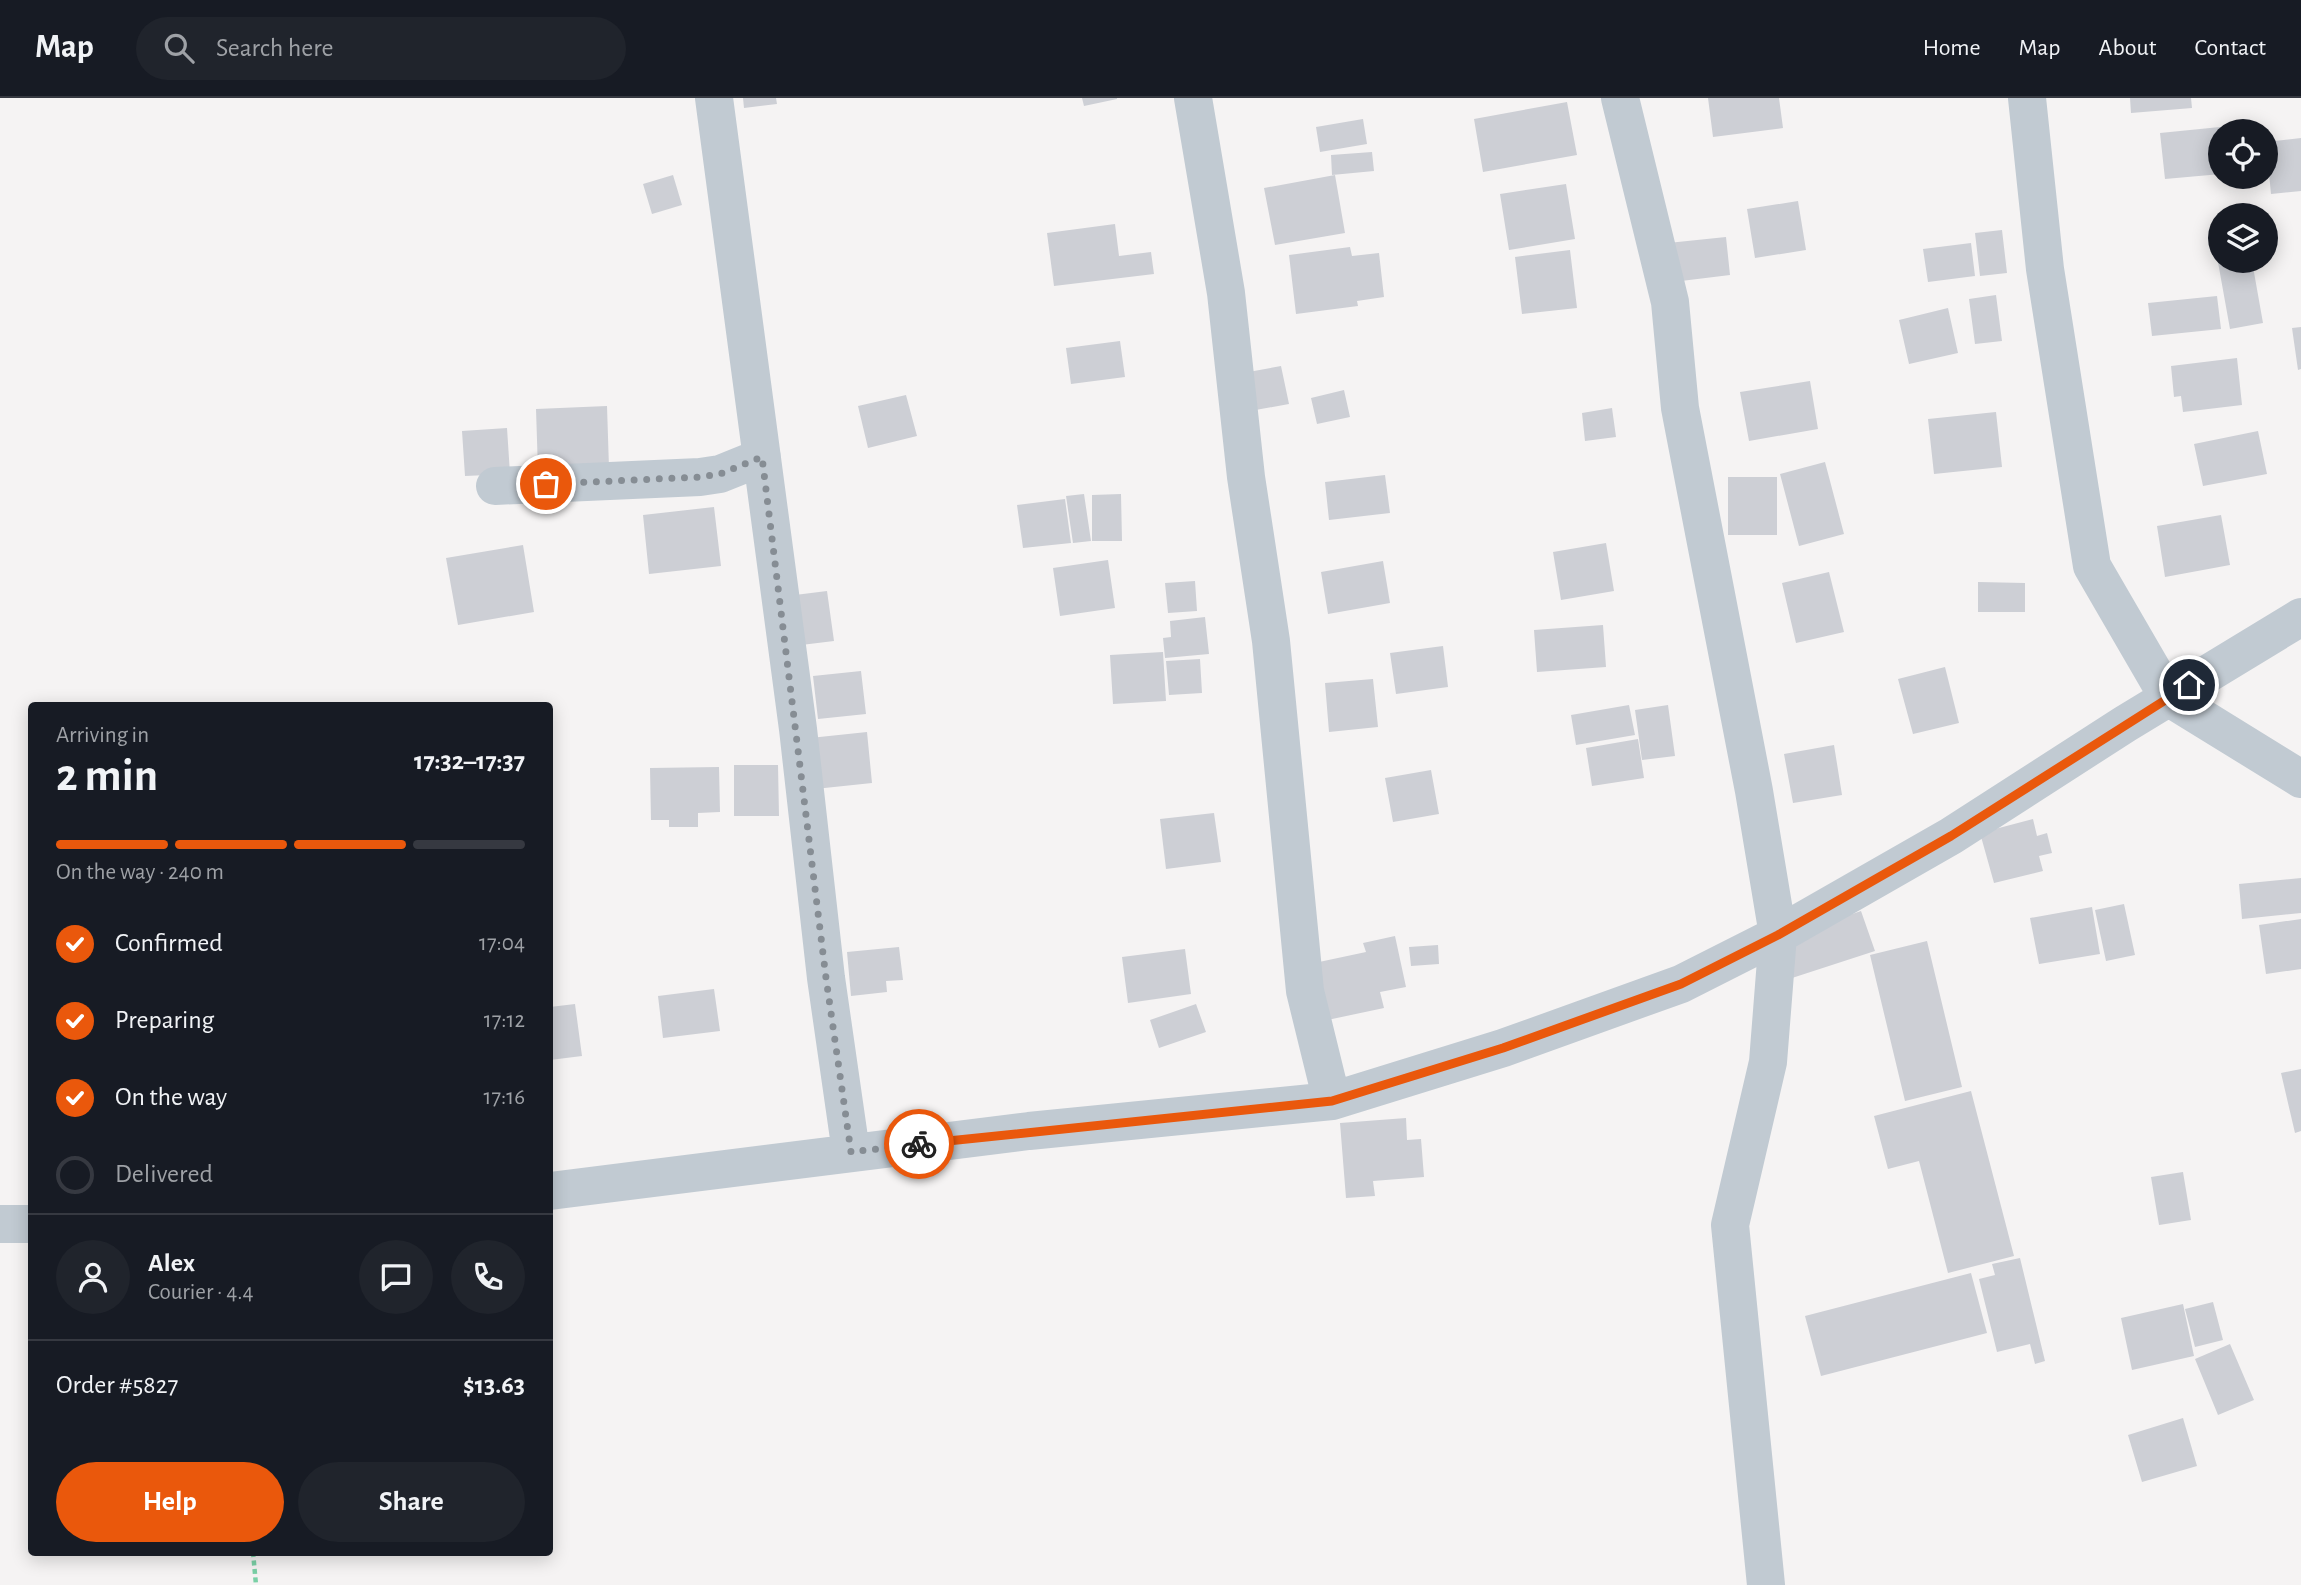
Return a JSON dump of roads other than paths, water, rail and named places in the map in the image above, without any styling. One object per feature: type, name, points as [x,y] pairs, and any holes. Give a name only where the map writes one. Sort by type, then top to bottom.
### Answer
[{"type":"street","points":[[714,98],[762,457],[826,978],[851,1152]]},
{"type":"street","points":[[1194,98],[1226,293],[1246,477],[1271,641],[1305,990],[1332,1101]]},
{"type":"street","points":[[1620,98],[1670,302],[1680,408],[1754,791],[1778,935],[1768,1062],[1730,1225],[1766,1585]]},
{"type":"street","points":[[2027,98],[2045,269],[2092,566],[2168,698],[2301,779]]},
{"type":"street","points":[[495,486],[700,477],[720,474],[762,457]]},
{"type":"street","points":[[553,1191],[1095,1123],[1332,1101],[1503,1048],[1681,984],[1778,935],[1951,836],[2301,617]]},
{"type":"street","points":[[0,1224],[28,1224]]}]
